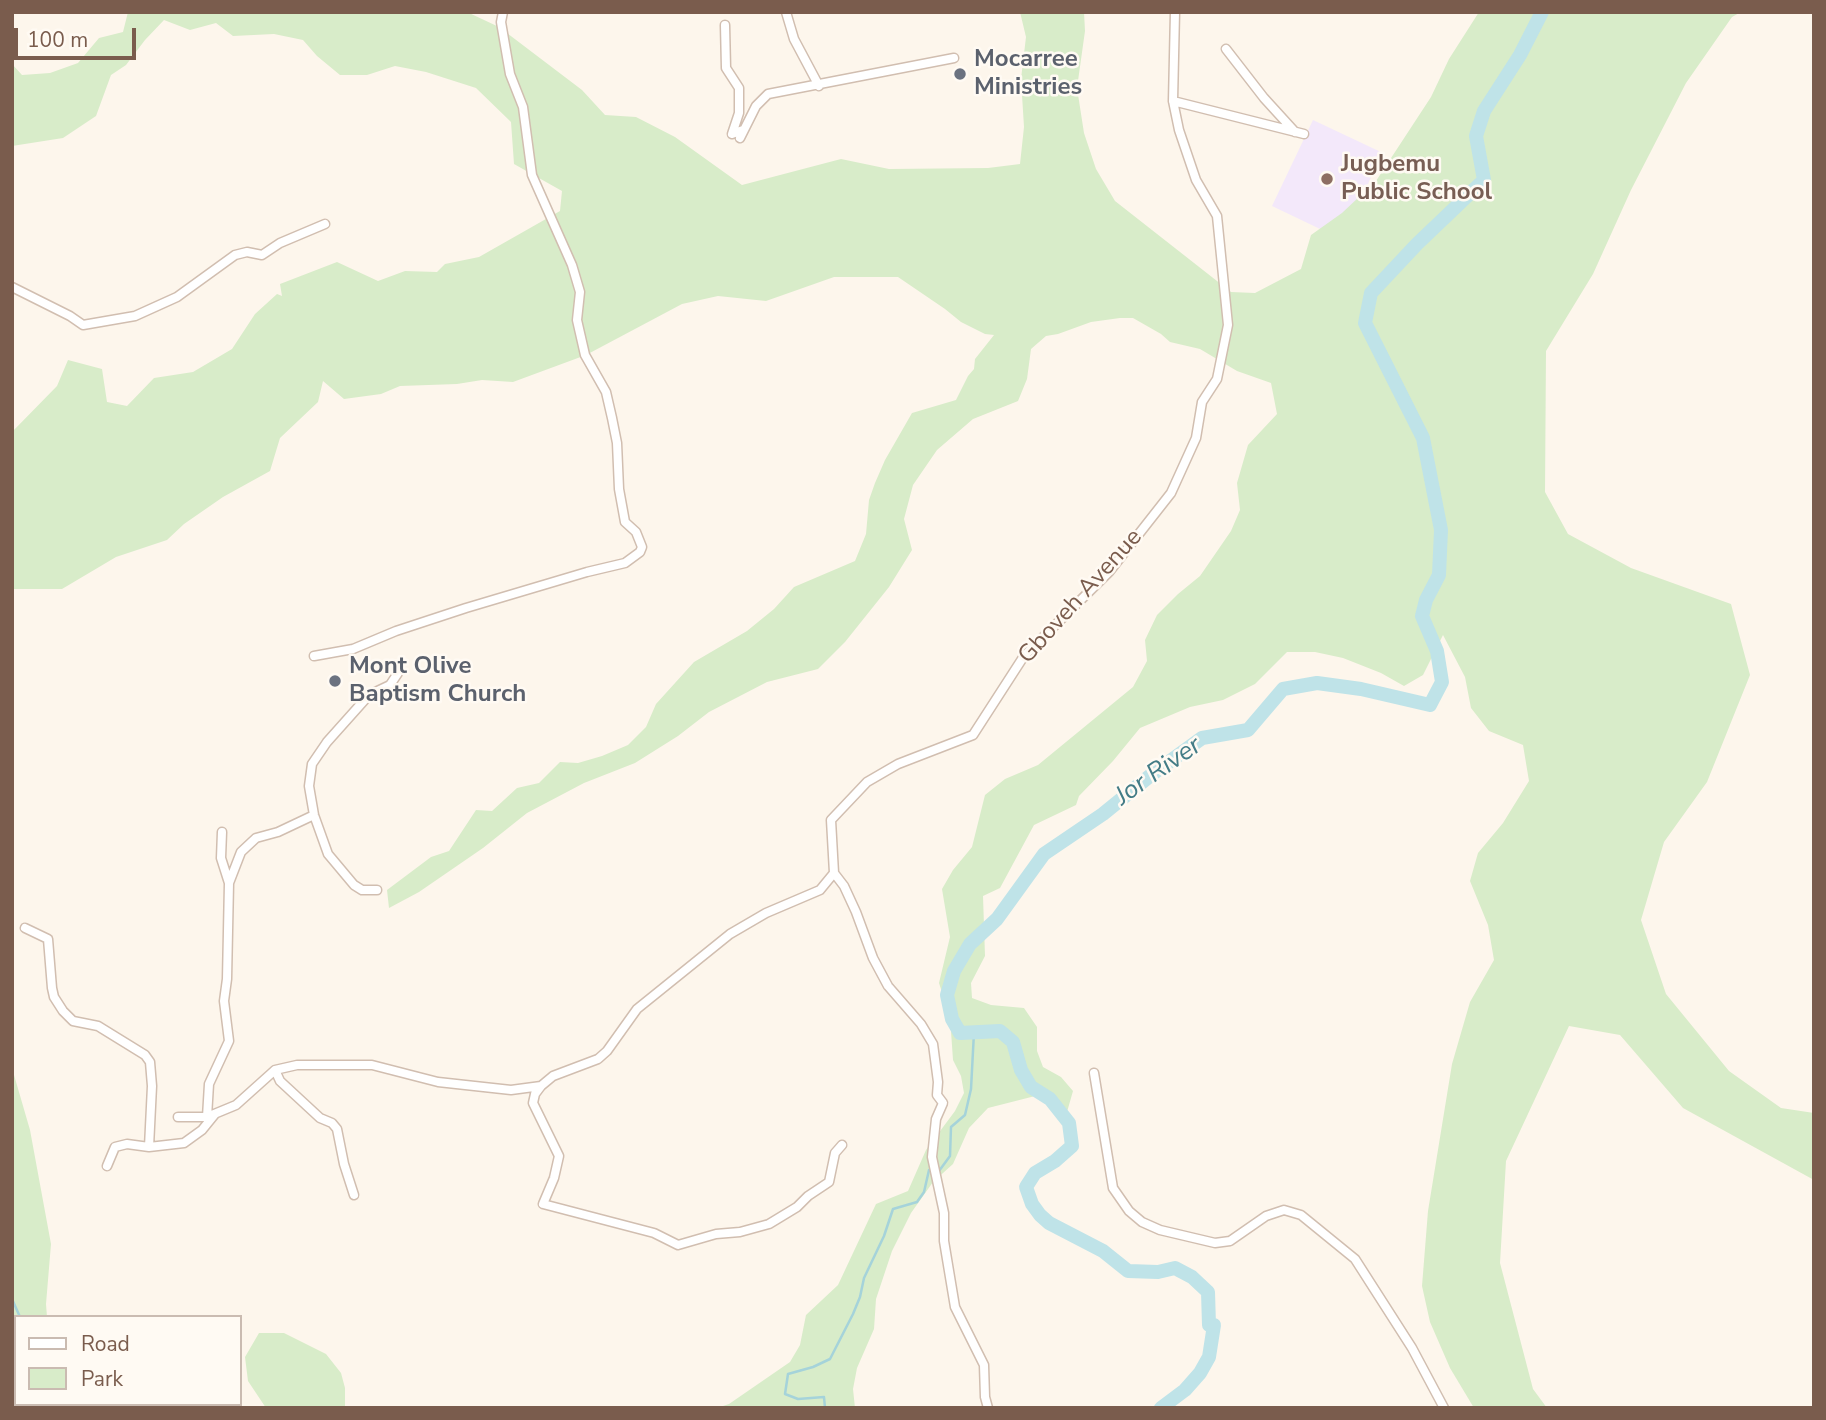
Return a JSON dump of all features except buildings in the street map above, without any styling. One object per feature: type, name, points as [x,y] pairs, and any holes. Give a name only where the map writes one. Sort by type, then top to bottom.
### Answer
[{"type":"street","points":[[314,656],[353,649],[407,627],[587,572],[615,566],[632,558],[642,547],[636,532],[625,522],[619,489],[617,443],[606,392],[585,355],[577,320],[580,292],[572,265],[532,175],[523,107],[510,74],[501,22],[503,12]]},
{"type":"street","points":[[786,12],[794,39],[819,86]]},
{"type":"street","name":"Gboveh Avenue","points":[[988,1408],[984,1365],[955,1307],[944,1241],[944,1213],[932,1157],[936,1119],[943,1103],[937,1095],[933,1044],[921,1024],[888,986],[873,958],[844,886],[834,873],[831,820],[867,782],[898,764],[973,735],[1024,656],[1109,572],[1171,493],[1196,438],[1202,402],[1217,379],[1228,326],[1217,216],[1196,180],[1179,130],[1173,101],[1175,12]]},
{"type":"street","points":[[725,26],[726,68],[739,88],[738,113],[732,134],[741,134],[756,106],[768,94],[954,58]]},
{"type":"street","points":[[1173,101],[1299,133],[1264,98],[1226,49]]},
{"type":"street","points":[[12,287],[83,325],[135,316],[177,297],[235,255],[247,252],[262,256],[280,243],[324,224]]},
{"type":"street","points":[[377,890],[362,890],[354,885],[328,854],[314,815],[309,786],[312,764],[327,742],[369,695],[390,685],[398,673]]},
{"type":"street","points":[[229,883],[242,852],[256,838],[278,832],[314,815]]},
{"type":"street","points":[[207,1117],[209,1084],[229,1041],[224,1001],[229,883],[221,858],[222,832]]},
{"type":"street","points":[[834,873],[820,890],[766,914],[730,934],[637,1009],[607,1051],[598,1059],[553,1076],[535,1094],[533,1103],[559,1156],[554,1178],[543,1203],[654,1233],[678,1245],[716,1234],[740,1232],[769,1224],[797,1207],[829,1182],[835,1153],[842,1146]]},
{"type":"street","points":[[25,928],[48,939],[52,988],[63,1011],[73,1021],[98,1026],[145,1055],[150,1062],[152,1086],[149,1147]]},
{"type":"street","points":[[178,1117],[207,1117],[236,1105],[275,1070],[297,1065],[372,1065],[438,1082],[511,1090],[541,1086]]},
{"type":"street","points":[[275,1070],[280,1081],[320,1118],[332,1123],[337,1129],[344,1164],[355,1195]]},
{"type":"street","points":[[1094,1073],[1113,1188],[1129,1211],[1142,1222],[1160,1230],[1215,1242],[1230,1241],[1266,1216],[1284,1210],[1301,1215],[1355,1259],[1412,1348],[1444,1408]]},
{"type":"street","points":[[107,1166],[115,1147],[127,1144],[149,1147],[184,1143],[202,1130],[217,1112]]},
{"type":"shaded area","name":"Jugbemu Public School","points":[[1313,120],[1383,153],[1341,239],[1272,206]]},
{"type":"green space","points":[[128,12],[467,12],[499,27],[582,90],[605,115],[636,117],[675,137],[742,185],[841,159],[889,169],[988,168],[1020,164],[1024,127],[1021,79],[1026,37],[1020,12],[1084,12],[1085,31],[1077,88],[1084,133],[1096,169],[1115,201],[1231,292],[1255,293],[1301,269],[1311,235],[1342,213],[1376,181],[1431,97],[1449,59],[1479,12],[1741,12],[1732,17],[1686,83],[1631,190],[1593,274],[1546,351],[1545,492],[1568,534],[1631,568],[1731,604],[1750,675],[1707,782],[1664,842],[1641,920],[1666,994],[1729,1071],[1781,1108],[1814,1113],[1814,1180],[1683,1108],[1620,1035],[1569,1026],[1506,1161],[1500,1263],[1533,1389],[1547,1408],[1474,1408],[1450,1368],[1430,1322],[1422,1286],[1428,1211],[1452,1064],[1470,1002],[1494,960],[1488,925],[1470,881],[1478,853],[1503,823],[1529,781],[1523,745],[1489,731],[1471,708],[1465,677],[1443,635],[1423,675],[1404,686],[1381,673],[1343,658],[1315,652],[1287,652],[1255,684],[1223,700],[1190,707],[1140,728],[1079,796],[1076,805],[1034,825],[1000,888],[983,896],[985,956],[971,983],[972,998],[991,1005],[1024,1008],[1037,1027],[1037,1051],[1043,1067],[1061,1077],[1073,1091],[1065,1119],[1043,1094],[988,1108],[969,1128],[953,1164],[933,1182],[911,1213],[892,1251],[876,1299],[874,1329],[857,1368],[853,1389],[855,1408],[717,1408],[729,1404],[790,1362],[800,1345],[806,1315],[838,1285],[876,1204],[908,1191],[926,1150],[955,1111],[964,1093],[961,1076],[953,1060],[950,1017],[939,983],[950,937],[942,889],[972,847],[985,795],[1005,779],[1038,765],[1133,687],[1147,661],[1145,640],[1157,615],[1200,576],[1231,531],[1240,510],[1237,483],[1248,445],[1277,414],[1271,383],[1237,371],[1200,349],[1170,342],[1133,318],[1091,322],[1046,336],[1031,349],[1027,379],[1018,401],[973,419],[937,450],[913,485],[904,519],[912,550],[889,587],[845,642],[818,669],[767,682],[709,712],[678,736],[635,763],[584,783],[527,813],[483,848],[419,892],[389,908],[387,890],[431,857],[449,851],[476,810],[492,811],[517,788],[539,783],[560,762],[578,763],[628,745],[646,727],[656,704],[694,662],[747,631],[774,609],[794,587],[855,561],[866,534],[869,500],[875,483],[912,413],[956,400],[974,369],[975,359],[994,335],[985,334],[961,322],[898,277],[834,277],[766,301],[718,296],[682,304],[586,355],[513,382],[482,380],[457,384],[400,386],[381,394],[344,399],[323,381],[318,402],[280,438],[270,471],[223,497],[184,524],[167,540],[116,557],[62,589],[12,589],[12,432],[57,386],[68,360],[102,369],[107,402],[127,406],[154,378],[193,372],[232,349],[255,314],[277,294],[282,296],[280,284],[337,262],[378,281],[405,271],[437,272],[445,264],[479,257],[560,211],[562,191],[514,164],[511,122],[476,88],[426,72],[395,66],[367,75],[340,75],[303,40],[274,34],[233,36],[216,23],[190,30],[164,20],[126,65],[111,75],[96,116],[63,138],[12,146],[12,64],[22,75],[50,73],[78,63],[99,38],[123,32]]},
{"type":"green space","points":[[12,1068],[30,1130],[51,1244],[47,1315],[14,1315],[14,1406],[90,1408],[12,1408]]},
{"type":"green space","points":[[259,1333],[284,1333],[326,1354],[341,1373],[345,1388],[345,1408],[266,1408],[248,1381],[245,1357]]},
{"type":"waterway","name":"Jor River","points":[[1161,1408],[1185,1390],[1200,1373],[1209,1357],[1214,1325],[1209,1325],[1208,1292],[1192,1277],[1175,1268],[1158,1272],[1128,1271],[1103,1251],[1049,1223],[1040,1215],[1032,1204],[1026,1187],[1035,1173],[1072,1146],[1069,1123],[1050,1099],[1031,1087],[1021,1070],[1013,1042],[1000,1031],[960,1033],[952,1019],[947,995],[954,971],[970,944],[997,919],[1044,854],[1103,814],[1202,738],[1248,730],[1283,689],[1317,683],[1361,689],[1430,705],[1442,682],[1437,651],[1422,616],[1426,600],[1439,575],[1441,530],[1423,438],[1365,323],[1371,293],[1417,244],[1484,180],[1476,136],[1484,111],[1520,55],[1542,12]]},
{"type":"waterway","points":[[825,1408],[824,1397],[798,1399],[785,1394],[788,1374],[830,1359],[853,1314],[864,1278],[884,1236],[893,1209],[917,1202],[924,1192],[929,1170],[939,1171],[950,1156],[951,1127],[965,1115],[971,1089],[974,1032],[960,1033]]},
{"type":"waterway","points":[[12,1299],[19,1315]]},
{"type":"place","name":"Mocarree Ministries","points":[[960,74]]},
{"type":"place","name":"Jugbemu Public School","points":[[1327,179]]},
{"type":"place","name":"Mont Olive Baptism Church","points":[[335,681]]}]
